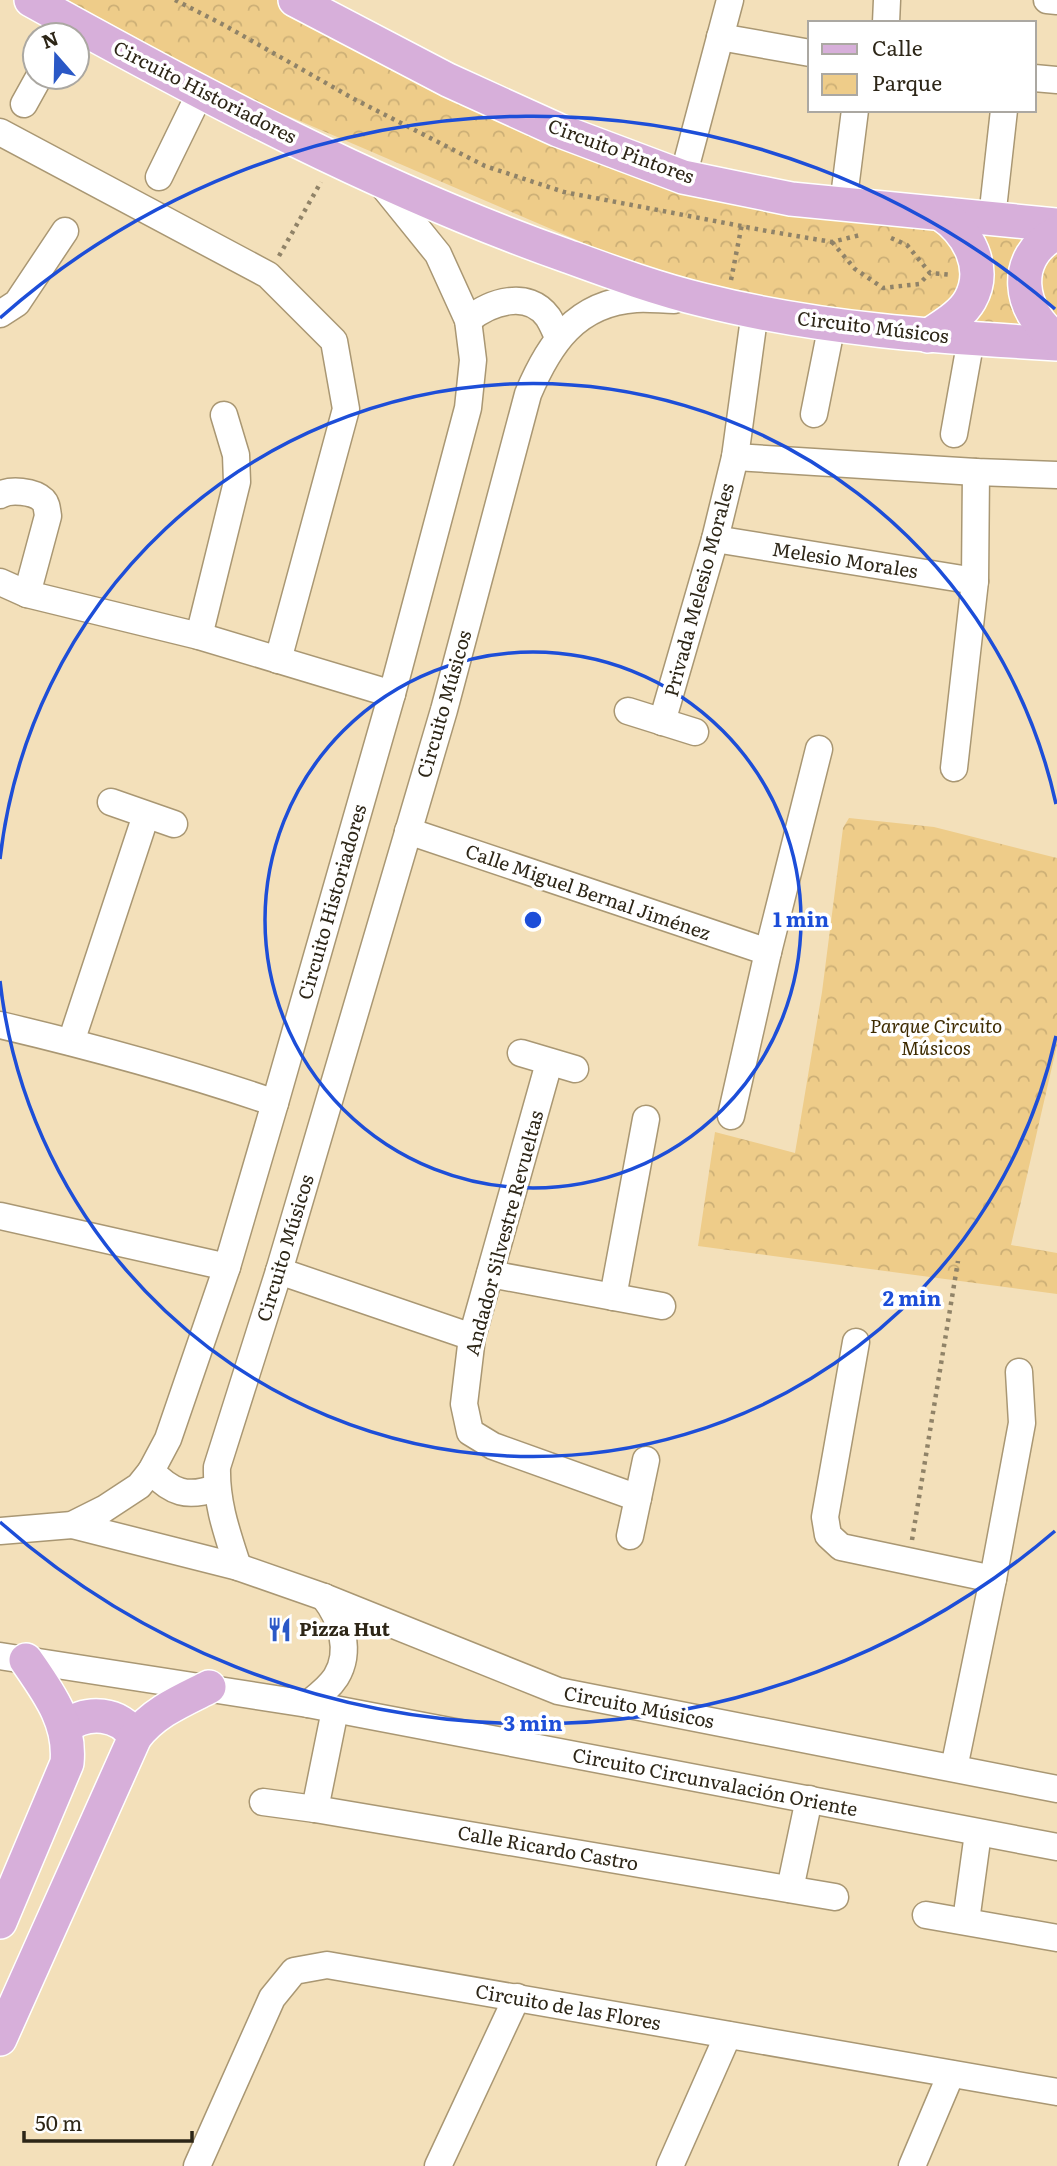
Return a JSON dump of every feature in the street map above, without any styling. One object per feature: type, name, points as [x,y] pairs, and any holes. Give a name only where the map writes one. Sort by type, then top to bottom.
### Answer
[{"type":"main road","name":"Circuito Historiadores","points":[[31,0],[57,21]]},
{"type":"main road","name":"Circuito Pintores","points":[[295,0],[448,80],[558,130],[683,177],[791,199],[1057,225]]},
{"type":"main road","name":"Circuito Historiadores","points":[[91,40],[379,181],[496,231],[603,269],[728,306]]},
{"type":"main road","points":[[928,336],[961,312],[970,299],[976,278],[974,257],[966,238],[941,214]]},
{"type":"main road","points":[[1057,233],[1040,244],[1027,268],[1024,283],[1032,313],[1057,342]]},
{"type":"main road","name":"Circuito Músicos","points":[[728,306],[832,324],[928,336],[1057,342]]},
{"type":"main road","points":[[0,1922],[67,1763],[68,1740],[65,1727],[47,1691],[13,1658]]},
{"type":"main road","points":[[0,2039],[135,1737],[158,1713],[209,1687]]},
{"type":"main road","points":[[65,1727],[82,1717],[103,1716],[123,1724],[135,1737]]},
{"type":"street","points":[[683,177],[730,0]]},
{"type":"street","points":[[886,21],[887,0]]},
{"type":"street","points":[[1047,0],[1057,1]]},
{"type":"street","points":[[720,37],[808,53]]},
{"type":"street","points":[[1036,78],[1057,80]]},
{"type":"street","points":[[24,104],[31,91]]},
{"type":"street","points":[[159,177],[201,92]]},
{"type":"street","points":[[843,205],[855,112]]},
{"type":"street","points":[[992,218],[1004,112]]},
{"type":"street","points":[[0,132],[268,275],[334,341],[346,409],[278,660]]},
{"type":"street","name":"Circuito Historiadores","points":[[0,1531],[72,1525],[125,1497],[139,1486],[151,1471],[169,1439],[227,1267],[393,694],[468,408],[472,360],[468,320],[438,254],[379,181]]},
{"type":"street","points":[[0,314],[17,303],[65,231]]},
{"type":"street","name":"Circuito Músicos","points":[[238,1567],[221,1516],[216,1489],[217,1467],[223,1442],[279,1271],[444,710],[528,394],[540,364],[558,337],[578,319],[606,306],[634,299],[728,306]]},
{"type":"street","points":[[468,320],[491,305],[505,301],[528,302],[548,316],[558,337]]},
{"type":"street","name":"Privada Melesio Morales","points":[[662,722],[715,539],[735,457],[728,306]]},
{"type":"street","points":[[814,414],[832,324]]},
{"type":"street","points":[[954,434],[971,339]]},
{"type":"street","points":[[199,636],[237,482],[236,455],[224,415]]},
{"type":"street","points":[[735,457],[1057,475]]},
{"type":"street","points":[[954,768],[975,581],[976,472]]},
{"type":"street","points":[[0,495],[15,491],[35,495],[43,500],[47,507],[48,516],[27,594]]},
{"type":"street","name":"Melesio Morales","points":[[715,539],[975,581]]},
{"type":"street","points":[[0,582],[27,594],[199,636],[393,694]]},
{"type":"street","name":"Privada Melesio Morales","points":[[628,711],[695,732]]},
{"type":"street","points":[[731,1116],[819,749]]},
{"type":"street","points":[[111,802],[174,824]]},
{"type":"street","points":[[71,1042],[146,814]]},
{"type":"street","name":"Calle Miguel Bernal Jiménez","points":[[408,831],[768,953]]},
{"type":"street","points":[[0,1025],[230,1087],[275,1103]]},
{"type":"street","name":"Andador Silvestre Revueltas","points":[[521,1053],[562,1066],[490,1274],[472,1337],[464,1404],[470,1432],[493,1446],[638,1498]]},
{"type":"street","points":[[613,1297],[646,1119]]},
{"type":"street","points":[[0,1217],[227,1267]]},
{"type":"street","points":[[279,1271],[472,1337]]},
{"type":"street","points":[[490,1274],[662,1306]]},
{"type":"street","points":[[856,1342],[825,1517],[828,1535],[841,1547],[993,1579]]},
{"type":"street","points":[[954,1768],[1022,1423],[1019,1371]]},
{"type":"street","points":[[630,1536],[646,1460]]},
{"type":"street","points":[[151,1471],[163,1483],[186,1493],[199,1494],[216,1489]]},
{"type":"street","name":"Circuito Músicos","points":[[72,1525],[238,1567],[324,1597],[558,1691],[1057,1789]]},
{"type":"street","points":[[308,1704],[324,1691],[337,1675],[343,1651],[340,1623],[334,1609],[324,1597]]},
{"type":"street","name":"Circuito Circunvalación Oriente","points":[[13,1658],[308,1704],[1057,1847]]},
{"type":"street","points":[[315,1809],[335,1710]]},
{"type":"street","points":[[790,1889],[808,1799]]},
{"type":"street","name":"Calle Ricardo Castro","points":[[263,1802],[835,1897]]},
{"type":"street","points":[[967,1921],[978,1833]]},
{"type":"street","points":[[926,1915],[1057,1938]]},
{"type":"street","name":"Circuito de las Flores","points":[[197,2166],[272,1998],[294,1971],[327,1965],[1057,2092]]},
{"type":"street","points":[[438,2166],[517,1997]]},
{"type":"street","points":[[670,2166],[728,2035]]},
{"type":"street","points":[[912,2166],[951,2074]]},
{"type":"path","points":[[175,0],[354,99],[485,166],[564,192],[741,226],[832,242],[865,233]]},
{"type":"path","points":[[268,275],[321,182]]},
{"type":"path","points":[[728,306],[747,190]]},
{"type":"path","points":[[832,242],[855,269],[883,288],[919,284],[930,273],[907,245],[887,235]]},
{"type":"path","points":[[908,1562],[958,1261]]},
{"type":"green space","points":[[55,0],[282,0],[679,182],[1057,231],[1057,339],[691,289],[209,82]]},
{"type":"green space","name":"Parque Circuito Músicos","points":[[849,818],[934,827],[1057,858],[1057,1045],[1011,1245],[1057,1253],[1057,1294],[698,1246],[715,1132],[795,1153],[822,992],[843,828]]},
{"type":"place","name":"Pizza Hut","points":[[279,1629]]}]
